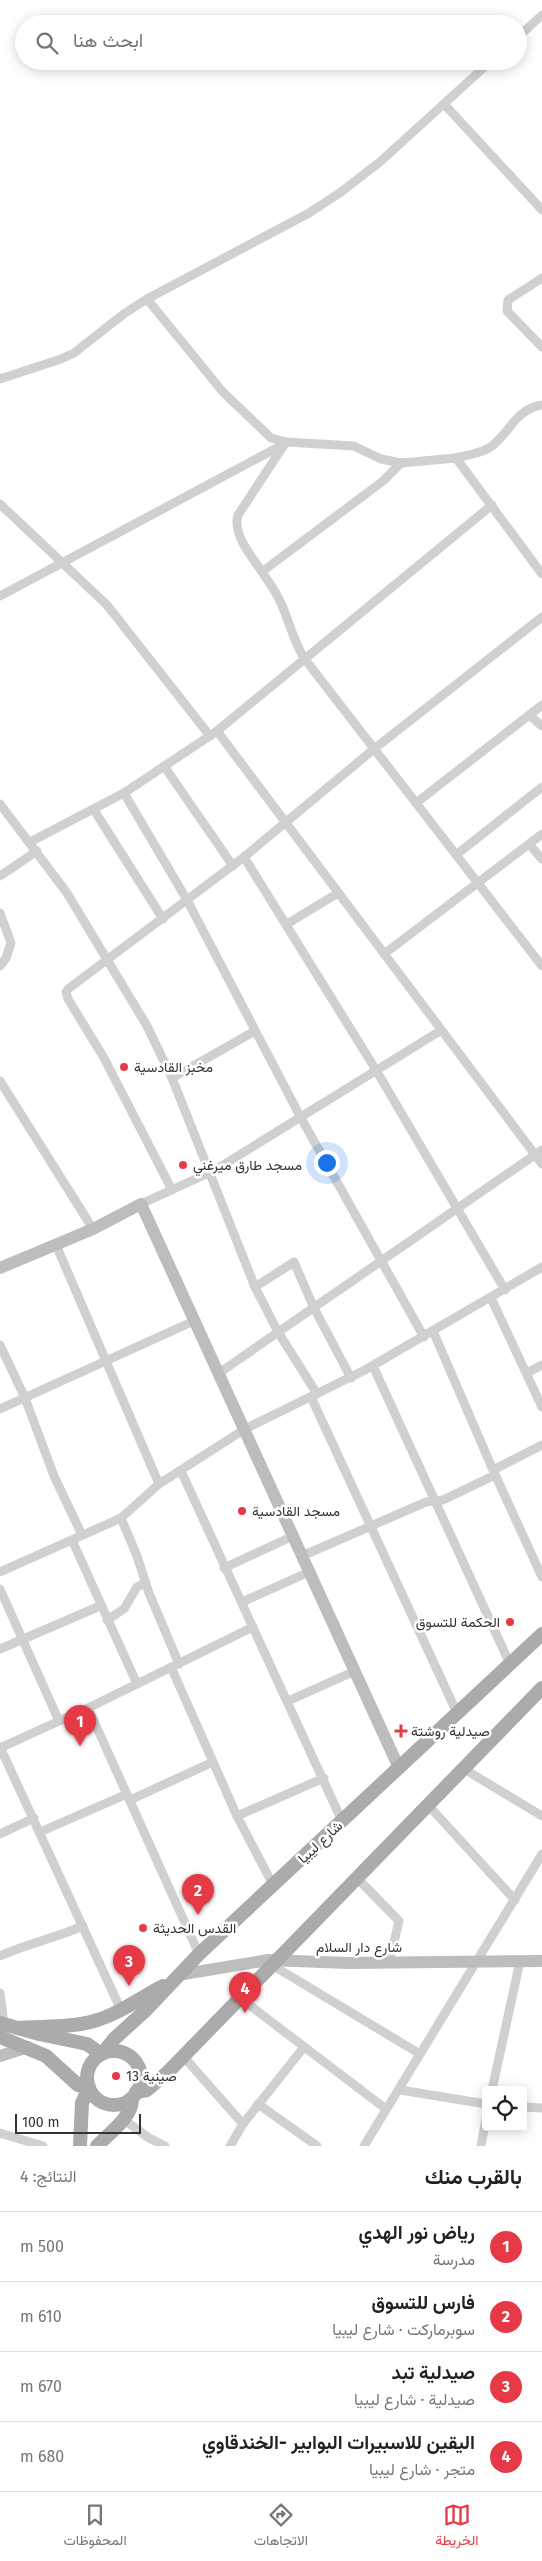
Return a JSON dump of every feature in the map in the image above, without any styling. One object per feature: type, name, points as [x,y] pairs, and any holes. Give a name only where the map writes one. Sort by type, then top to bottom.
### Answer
[{"type":"main road","name":"شارع ليبيا","points":[[102,2054],[114,2039],[146,2010],[199,1954],[542,1634]]},
{"type":"main road","points":[[0,2037],[28,2047],[52,2060],[78,2085],[89,2087],[100,2101],[108,2104],[124,2102],[152,2087],[542,1688]]},
{"type":"main road","points":[[7,2025],[82,2024],[121,2010],[176,1977]]},
{"type":"main road","points":[[7,2025],[45,2036],[87,2044],[102,2054]]},
{"type":"main road","points":[[80,2146],[82,2103],[89,2087],[88,2071],[95,2058],[102,2054],[118,2051],[131,2058],[139,2070],[139,2086],[134,2095],[130,2110],[97,2146]]},
{"type":"street","points":[[527,29],[542,15]]},
{"type":"street","points":[[0,379],[74,353],[124,313],[147,299],[309,213],[381,161],[481,70]]},
{"type":"street","points":[[444,104],[542,210]]},
{"type":"street","points":[[542,278],[508,300],[506,305],[507,311],[542,347]]},
{"type":"street","points":[[147,299],[223,392],[271,438],[286,442],[354,446],[381,459],[401,463],[456,458],[491,447],[520,414],[528,408],[542,405]]},
{"type":"street","points":[[0,596],[286,442]]},
{"type":"street","points":[[286,442],[236,521],[244,545],[263,571],[280,601],[292,635],[304,658],[542,966]]},
{"type":"street","points":[[456,458],[542,574]]},
{"type":"street","points":[[263,571],[383,480],[401,463]]},
{"type":"street","points":[[0,504],[107,605],[213,734],[285,822],[440,1030],[538,1152],[542,1164]]},
{"type":"street","points":[[30,842],[124,793],[213,734],[492,505]]},
{"type":"street","points":[[172,1190],[104,1058],[66,996],[66,992],[71,986],[233,866],[374,749],[542,617]]},
{"type":"street","points":[[416,803],[542,706]]},
{"type":"street","points":[[529,715],[542,726]]},
{"type":"street","points":[[164,766],[233,866]]},
{"type":"street","points":[[456,856],[542,787]]},
{"type":"street","points":[[124,793],[187,900],[301,1118],[424,1337]]},
{"type":"street","points":[[0,804],[37,851],[109,959],[148,1026],[172,1078],[208,1173],[255,1287],[314,1396],[370,1525],[457,1714]]},
{"type":"street","points":[[94,810],[163,919]]},
{"type":"street","points":[[384,954],[479,884],[542,834]]},
{"type":"street","points":[[529,844],[542,859]]},
{"type":"street","points":[[0,876],[37,851]]},
{"type":"street","points":[[244,857],[376,1070],[506,1290]]},
{"type":"street","points":[[287,924],[338,892]]},
{"type":"street","points":[[0,913],[11,942],[6,958],[0,966]]},
{"type":"street","points":[[0,1268],[93,1229],[208,1173],[301,1118],[440,1030]]},
{"type":"street","points":[[172,1078],[256,1031]]},
{"type":"street","points":[[0,1081],[93,1229]]},
{"type":"street","points":[[219,1372],[458,1209],[538,1152]]},
{"type":"street","points":[[141,1204],[196,1320],[399,1768]]},
{"type":"street","points":[[56,1244],[159,1484]]},
{"type":"street","points":[[255,1287],[294,1262],[314,1308],[351,1378]]},
{"type":"street","points":[[0,1572],[120,1518],[159,1484],[245,1430],[373,1366],[506,1290],[542,1267]]},
{"type":"street","points":[[491,1298],[542,1407]]},
{"type":"street","points":[[0,1409],[196,1320]]},
{"type":"street","points":[[433,1331],[542,1577]]},
{"type":"street","points":[[0,1345],[25,1398],[54,1476],[82,1535]]},
{"type":"street","points":[[527,1373],[542,1365]]},
{"type":"street","points":[[373,1366],[510,1664]]},
{"type":"street","points":[[302,1556],[426,1502],[443,1500],[542,1445]]},
{"type":"street","points":[[181,1471],[224,1568],[242,1602],[324,1778],[342,1821]]},
{"type":"street","points":[[120,1518],[213,1762],[237,1816],[273,1885]]},
{"type":"street","points":[[224,1568],[293,1536]]},
{"type":"street","points":[[72,1540],[100,1606],[137,1684]]},
{"type":"street","points":[[242,1602],[309,1572]]},
{"type":"street","points":[[107,1620],[124,1609],[137,1587],[145,1584]]},
{"type":"street","points":[[0,1590],[59,1721]]},
{"type":"street","points":[[0,1650],[100,1606]]},
{"type":"street","points":[[121,2010],[0,1747],[88,1708],[253,1627]]},
{"type":"street","points":[[288,1701],[354,1671]]},
{"type":"street","points":[[88,1708],[199,1954]]},
{"type":"street","points":[[40,1832],[213,1762]]},
{"type":"street","points":[[464,1769],[542,1816]]},
{"type":"street","points":[[237,1816],[324,1778]]},
{"type":"street","points":[[428,1806],[515,1900]]},
{"type":"street","points":[[0,1834],[34,1818]]},
{"type":"street","points":[[364,2146],[400,2090],[542,1854]]},
{"type":"street","points":[[357,1878],[399,1921],[389,1962]]},
{"type":"street","points":[[0,1956],[83,1926]]},
{"type":"street","points":[[493,2086],[520,1961]]},
{"type":"street","name":"شارع دار السلام","points":[[176,1977],[275,1962],[542,1961]]},
{"type":"street","points":[[275,1962],[420,2054]]},
{"type":"street","points":[[0,1993],[7,2025]]},
{"type":"street","points":[[240,1998],[386,2110]]},
{"type":"street","points":[[0,2056],[28,2047]]},
{"type":"street","points":[[230,2146],[243,2124],[304,2047]]},
{"type":"street","points":[[184,2056],[243,2124]]},
{"type":"street","points":[[400,2090],[482,2103]]},
{"type":"street","points":[[258,2104],[317,2146]]},
{"type":"street","points":[[527,2107],[542,2108]]},
{"type":"street","points":[[123,2119],[149,2138],[164,2146]]},
{"type":"street","points":[[481,2146],[484,2131]]},
{"type":"street","points":[[0,2133],[43,2146]]},
{"type":"place","name":"مخبز القادسية","points":[[124,1067]]},
{"type":"place","name":"مسجد طارق ميرغني","points":[[183,1165]]},
{"type":"place","name":"مسجد القادسية","points":[[242,1511]]},
{"type":"place","name":"الحكمة للتسوق","points":[[510,1622]]},
{"type":"place","name":"صيدلية روشتة","points":[[401,1731]]},
{"type":"place","name":"رياض نور الهدي","points":[[80,1746]]},
{"type":"place","name":"فارس للتسوق","points":[[198,1915]]},
{"type":"place","name":"القدس الحديثة","points":[[143,1928]]},
{"type":"place","name":"صيدلية تبد","points":[[129,1986]]},
{"type":"place","name":"اليقين للاسبيرات البوابير -الخندقاوي","points":[[245,2013]]},
{"type":"place","name":"صينية 13","points":[[116,2076]]}]
